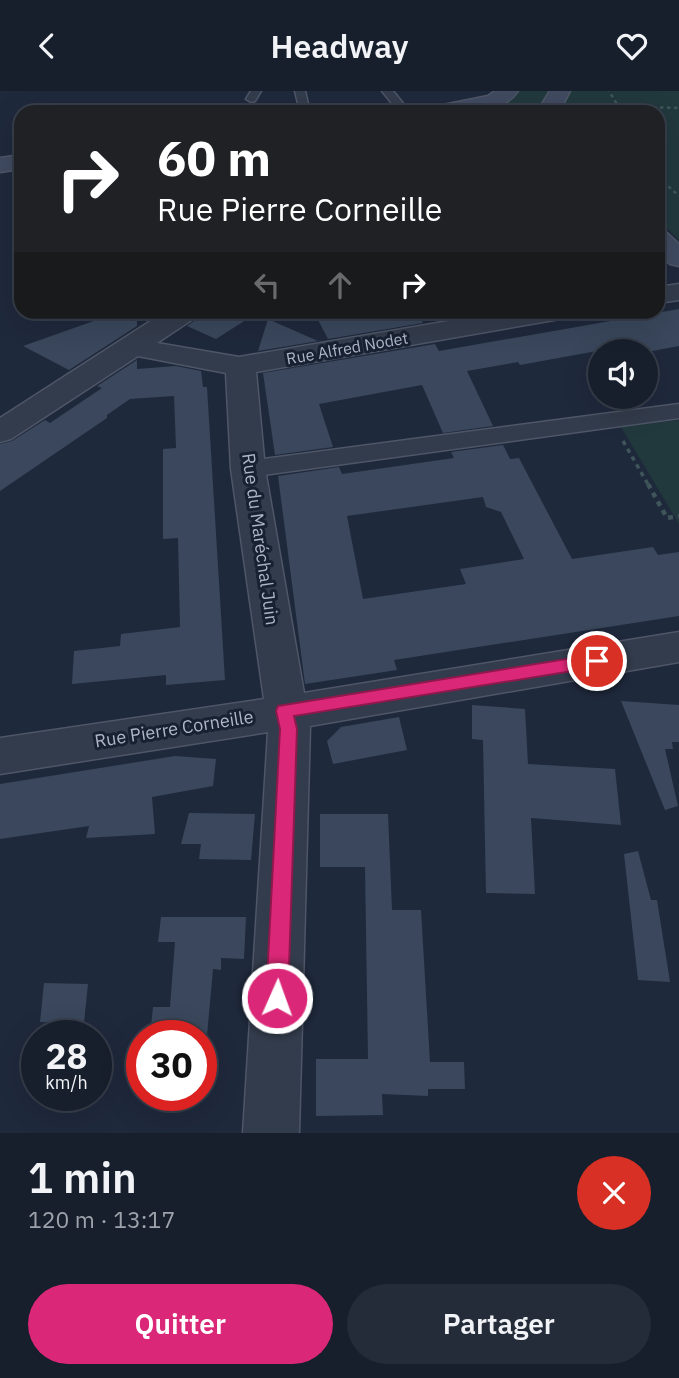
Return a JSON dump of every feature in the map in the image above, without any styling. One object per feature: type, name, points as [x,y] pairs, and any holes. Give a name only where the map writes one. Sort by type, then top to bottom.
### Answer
[{"type":"main road","points":[[479,105],[500,101]]},
{"type":"main road","points":[[665,245],[679,258]]},
{"type":"street","points":[[0,432],[174,319]]},
{"type":"street","name":"Rue Alfred Nodet","points":[[136,344],[152,351],[239,366],[513,319]]},
{"type":"street","name":"Rue du Maréchal Juin","points":[[239,366],[243,379],[248,469],[284,711],[289,729],[271,1133]]},
{"type":"street","points":[[248,469],[679,411]]},
{"type":"street","name":"Rue Pierre Corneille","points":[[0,756],[679,647]]},
{"type":"lane","points":[[387,91],[399,105]]},
{"type":"path","points":[[665,183],[679,195]]},
{"type":"path","points":[[610,420],[667,518],[679,516]]},
{"type":"green space","points":[[518,91],[552,91],[542,105],[502,105]]},
{"type":"green space","points":[[567,91],[679,91],[679,240],[665,227],[665,105],[564,105]]},
{"type":"green space","points":[[679,420],[679,524],[621,427]]},
{"type":"building","points":[[679,309],[679,346],[658,350],[658,339],[588,339],[588,353],[467,371],[493,426],[443,433],[422,385],[319,404],[333,447],[275,455],[263,373],[435,344],[439,351],[622,319],[665,319],[665,311]]},
{"type":"building","points":[[99,319],[137,319],[137,326],[69,370],[23,346]]},
{"type":"building","points":[[197,319],[247,319],[216,339],[187,326]]},
{"type":"building","points":[[268,319],[318,341],[258,351]]},
{"type":"building","points":[[318,319],[421,319],[423,323],[328,339]]},
{"type":"building","points":[[137,360],[137,369],[176,366],[201,371],[203,387],[207,387],[225,680],[166,685],[166,675],[72,684],[74,651],[120,646],[121,634],[180,627],[178,538],[163,539],[163,449],[176,448],[174,396],[130,399],[107,415],[107,418],[0,491],[0,444],[12,441],[45,420],[50,423],[102,388],[97,386]]},
{"type":"building","points":[[503,445],[510,459],[519,458],[572,559],[653,547],[658,555],[679,552],[679,616],[394,660],[397,670],[305,684],[278,476],[339,467],[342,474],[454,458],[451,452]],"holes":[[[483,497],[486,507],[501,512],[524,559],[460,569],[466,584],[363,599],[347,516]]]},
{"type":"building","points":[[621,701],[679,705],[679,742],[672,742],[673,749],[665,749],[678,806],[665,810]]},
{"type":"building","points":[[472,705],[525,709],[528,764],[615,769],[621,825],[531,818],[535,894],[486,893],[483,740],[472,739]]},
{"type":"building","points":[[399,717],[407,750],[333,764],[327,741],[341,727]]},
{"type":"building","points":[[175,756],[216,759],[213,786],[152,797],[155,834],[86,838],[89,826],[0,839],[0,784]]},
{"type":"building","points":[[189,813],[255,814],[251,860],[199,859],[201,844],[181,844]]},
{"type":"building","points":[[320,814],[388,814],[392,910],[421,910],[430,1062],[464,1062],[465,1089],[428,1089],[428,1096],[382,1094],[383,1115],[316,1116],[316,1059],[368,1059],[365,867],[320,867]]},
{"type":"building","points":[[638,851],[651,900],[657,900],[670,982],[638,980],[624,854]]},
{"type":"building","points":[[161,917],[246,917],[244,959],[221,958],[221,970],[213,969],[208,1020],[152,1020],[153,1007],[170,1007],[175,942],[158,942]]},
{"type":"building","points":[[44,983],[88,984],[84,1020],[40,1020]]},
{"type":"route","points":[[277,998],[289,729],[284,711],[597,661]]}]
